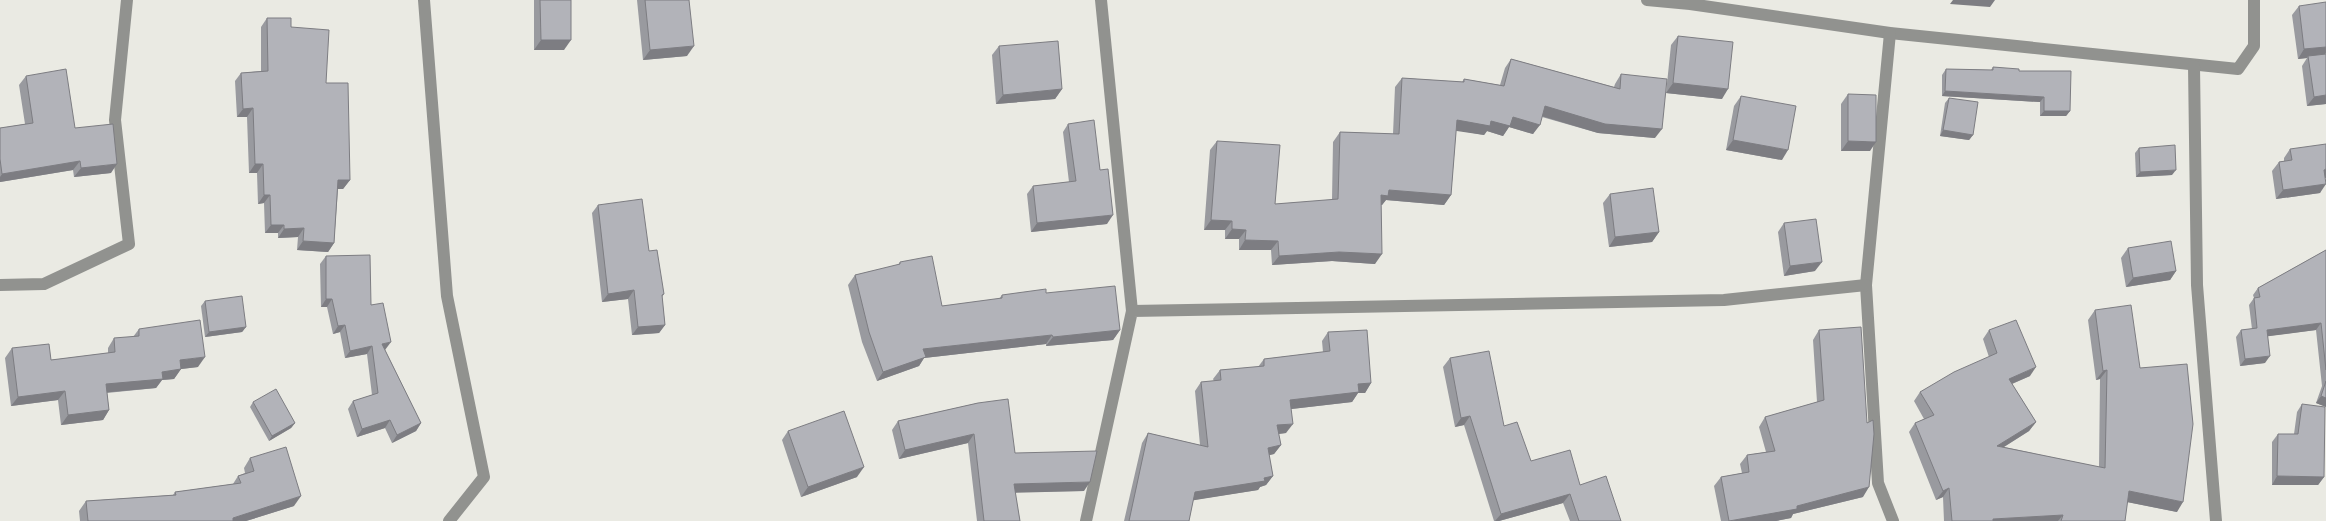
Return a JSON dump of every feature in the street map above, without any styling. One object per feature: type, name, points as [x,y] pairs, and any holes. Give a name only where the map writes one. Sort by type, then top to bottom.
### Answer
[{"type":"street","points":[[0,285],[44,284],[129,244],[115,120],[127,0]]},
{"type":"street","points":[[424,0],[447,296],[484,477],[449,521]]},
{"type":"street","points":[[1086,521],[1132,311],[1101,0]]},
{"type":"street","points":[[1647,0],[1690,4],[1890,33],[2194,66],[2238,69],[2254,46],[2254,0]]},
{"type":"street","points":[[1890,33],[1866,284],[1878,483],[1893,521]]},
{"type":"street","points":[[2194,66],[2197,285],[2216,521]]},
{"type":"street","points":[[1132,311],[1724,300],[1866,284]]},
{"type":"building","points":[[540,0],[571,0],[571,40],[541,40]]},
{"type":"building","points":[[645,0],[689,0],[694,46],[650,50]]},
{"type":"building","points":[[2326,2],[2326,47],[2304,49],[2299,6]]},
{"type":"building","points":[[267,18],[291,18],[291,27],[329,30],[326,83],[348,83],[350,180],[338,180],[334,243],[303,241],[304,228],[284,229],[284,225],[271,225],[270,195],[264,195],[263,164],[255,164],[253,108],[243,109],[241,73],[268,71]]},
{"type":"building","points":[[1678,36],[1733,42],[1728,89],[1673,83]]},
{"type":"building","points":[[1058,41],[1062,89],[1003,95],[999,46]]},
{"type":"building","points":[[2326,54],[2326,95],[2314,97],[2308,56]]},
{"type":"building","points":[[1511,59],[1620,89],[1621,74],[1667,79],[1662,129],[1605,124],[1545,106],[1540,125],[1513,117],[1510,126],[1491,121],[1490,126],[1457,120],[1451,195],[1389,190],[1388,196],[1381,195],[1382,254],[1339,252],[1279,256],[1278,241],[1245,240],[1246,230],[1232,229],[1232,221],[1211,220],[1217,141],[1280,145],[1275,204],[1338,199],[1340,132],[1399,134],[1402,78],[1464,82],[1464,79],[1504,86]]},
{"type":"building","points":[[1993,67],[2019,69],[2019,71],[2071,71],[2070,111],[2044,111],[2044,97],[1945,91],[1946,69],[1993,70]]},
{"type":"building","points":[[66,69],[75,128],[113,124],[117,164],[81,168],[80,161],[2,174],[0,128],[33,123],[26,76]]},
{"type":"building","points":[[1848,94],[1876,95],[1876,142],[1848,141]]},
{"type":"building","points":[[1741,96],[1796,106],[1788,150],[1733,140]]},
{"type":"building","points":[[1949,98],[1978,102],[1973,135],[1943,130]]},
{"type":"building","points":[[1094,120],[1100,170],[1108,169],[1113,215],[1037,223],[1033,186],[1076,181],[1068,124]]},
{"type":"building","points":[[2326,144],[2326,169],[2324,170],[2326,184],[2283,190],[2279,162],[2292,160],[2290,149]]},
{"type":"building","points":[[2175,145],[2176,170],[2140,172],[2139,148]]},
{"type":"building","points":[[1653,188],[1659,232],[1615,237],[1610,194]]},
{"type":"building","points":[[642,199],[649,251],[657,250],[664,294],[662,295],[665,325],[638,327],[634,290],[608,294],[598,205]]},
{"type":"building","points":[[1816,219],[1822,262],[1790,266],[1784,223]]},
{"type":"building","points":[[2171,241],[2176,271],[2133,278],[2128,248]]},
{"type":"building","points":[[2326,250],[2326,370],[2321,323],[2267,330],[2270,356],[2245,359],[2241,330],[2257,328],[2254,298],[2260,297],[2258,288]]},
{"type":"building","points":[[370,255],[371,305],[383,303],[391,342],[382,344],[421,423],[397,435],[390,420],[362,429],[353,401],[378,393],[372,346],[350,351],[345,325],[338,326],[332,299],[326,299],[326,256]]},
{"type":"building","points":[[932,256],[942,306],[1002,298],[1002,295],[1046,289],[1046,293],[1115,286],[1120,330],[1053,337],[1052,335],[923,349],[926,357],[883,372],[869,332],[855,275],[900,264],[900,262]]},
{"type":"building","points":[[242,296],[246,327],[209,332],[205,301]]},
{"type":"building","points":[[2131,305],[2140,368],[2187,364],[2193,424],[2183,502],[2129,491],[2125,521],[2061,521],[2063,515],[1993,519],[1993,521],[1952,521],[1949,488],[1943,491],[1915,423],[1934,415],[1920,392],[1954,372],[1997,353],[1989,330],[2016,320],[2036,367],[2009,379],[2036,422],[1997,446],[2105,468],[2107,370],[2103,371],[2095,310]]},
{"type":"building","points":[[200,320],[205,357],[180,360],[181,369],[162,372],[163,379],[106,384],[109,410],[68,415],[65,391],[18,397],[12,348],[49,344],[51,360],[115,352],[114,338],[139,336],[139,329]]},
{"type":"building","points":[[1861,327],[1867,423],[1873,420],[1874,434],[1869,487],[1797,506],[1797,509],[1729,521],[1721,477],[1749,472],[1747,455],[1775,451],[1765,417],[1824,400],[1819,330]]},
{"type":"building","points":[[1367,330],[1371,383],[1358,384],[1359,392],[1290,400],[1293,424],[1277,425],[1281,445],[1268,448],[1273,476],[1264,478],[1265,481],[1195,492],[1189,521],[1129,521],[1148,433],[1208,447],[1201,382],[1221,380],[1220,370],[1264,366],[1264,359],[1330,351],[1328,332]]},
{"type":"building","points":[[1489,351],[1504,426],[1517,422],[1531,461],[1570,450],[1580,485],[1606,476],[1621,521],[1579,521],[1570,494],[1501,514],[1470,416],[1461,418],[1450,358]]},
{"type":"building","points":[[2326,381],[2326,398],[2321,396]]},
{"type":"building","points":[[276,389],[295,423],[272,436],[253,402]]},
{"type":"building","points":[[1008,399],[1015,453],[1097,451],[1090,482],[1014,484],[1020,521],[984,521],[974,434],[905,450],[898,421],[978,403]]},
{"type":"building","points":[[2302,404],[2325,407],[2324,477],[2277,476],[2278,434],[2298,434]]},
{"type":"building","points":[[844,411],[864,467],[808,487],[788,431]]},
{"type":"building","points":[[286,447],[301,496],[233,518],[233,521],[88,521],[86,501],[176,495],[175,492],[241,483],[238,476],[254,471],[250,458]]}]
